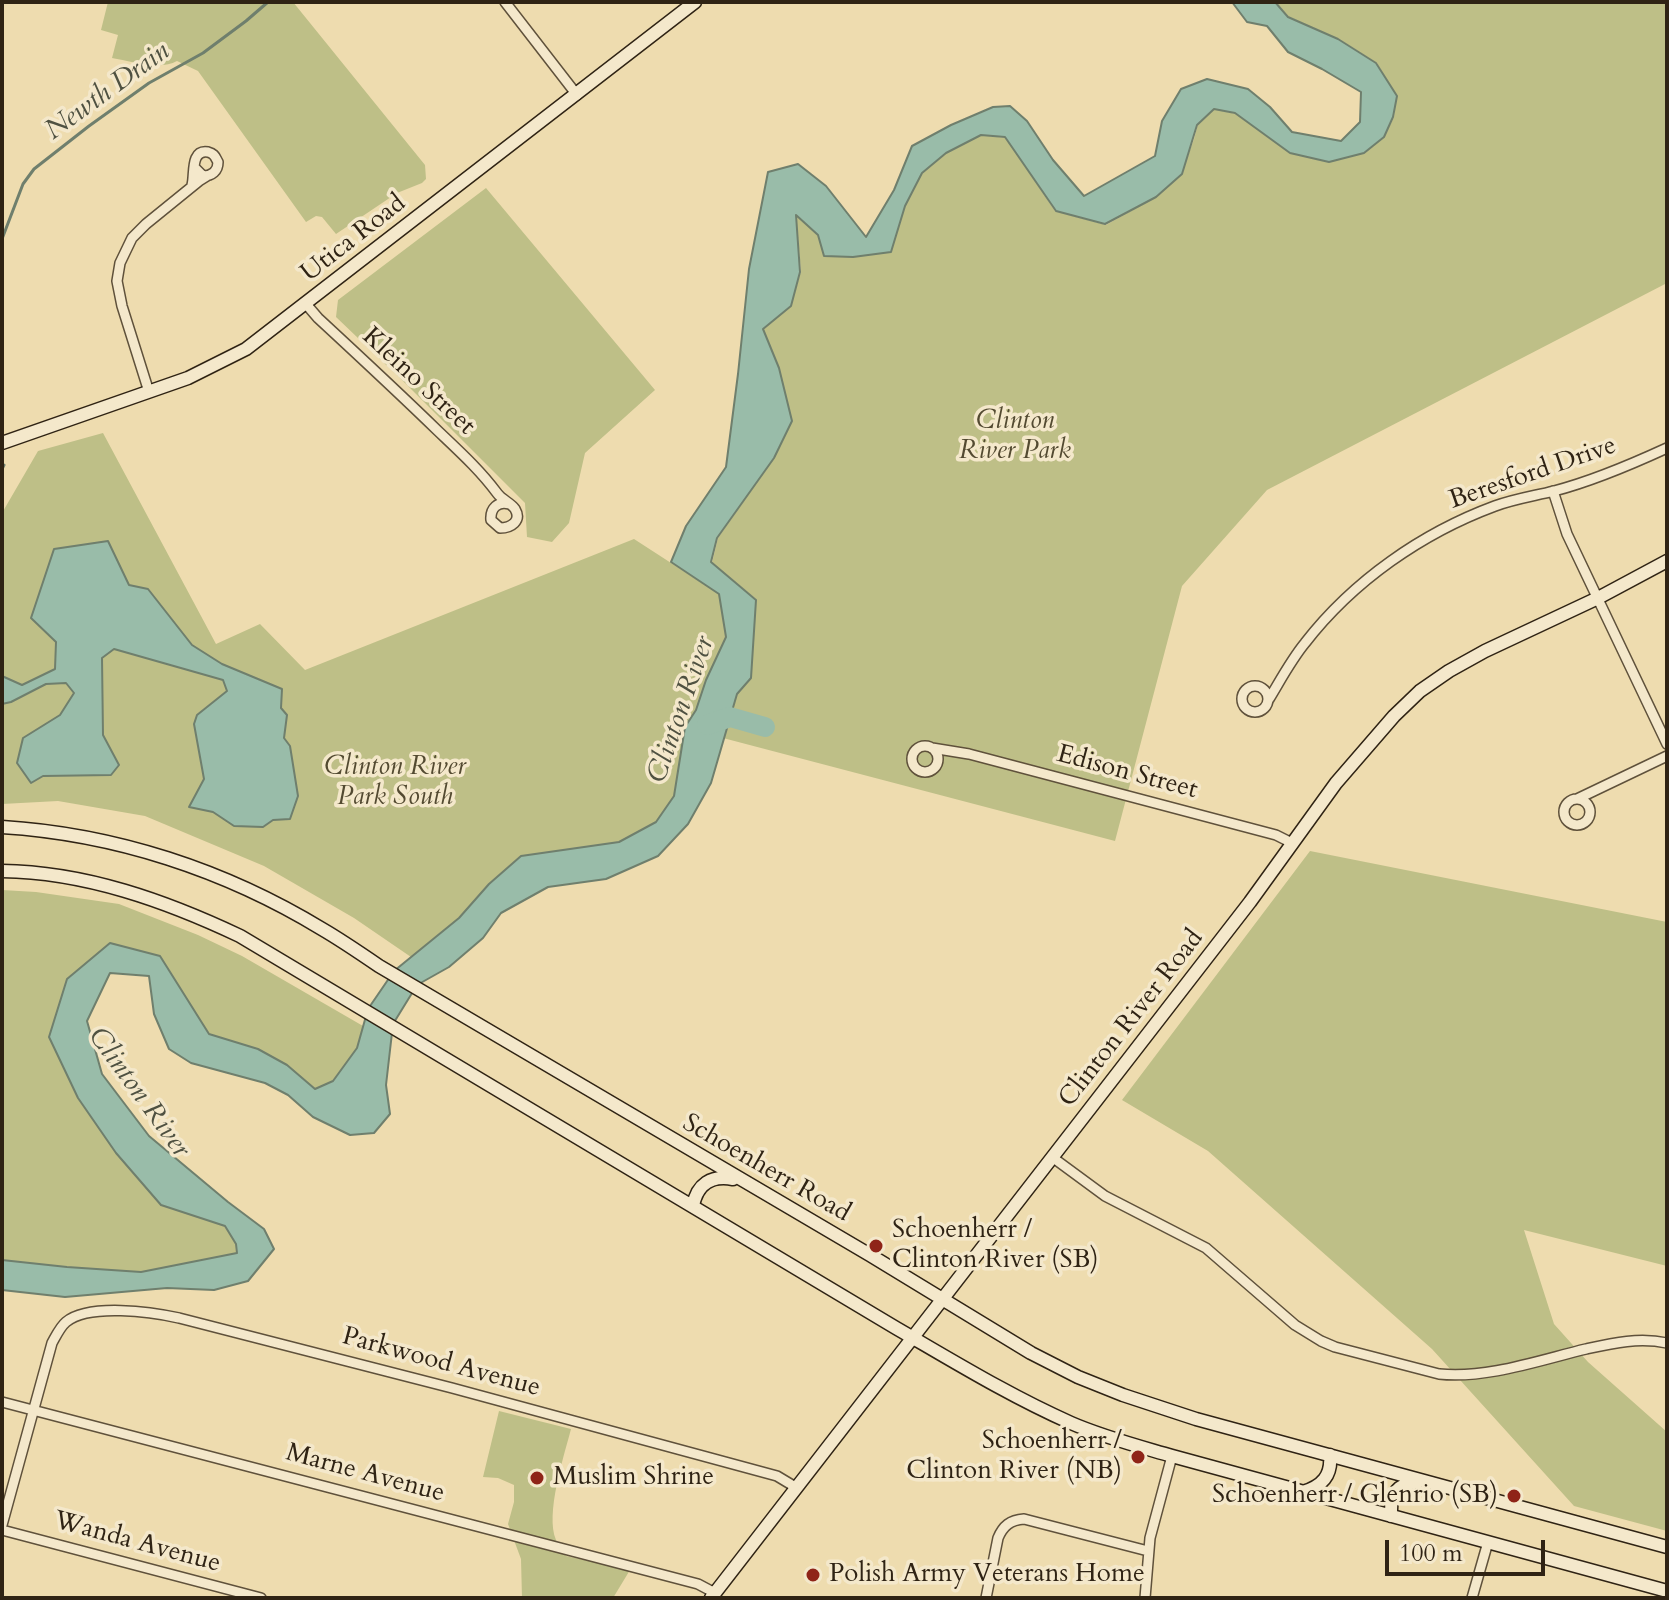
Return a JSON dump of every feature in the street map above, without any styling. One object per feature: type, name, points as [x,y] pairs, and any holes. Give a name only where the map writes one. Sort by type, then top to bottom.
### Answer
[{"type":"main road","name":"Utica Road","points":[[2,443],[188,378],[246,349],[695,2]]},
{"type":"main road","name":"Clinton River Road","points":[[713,1596],[1250,902],[1336,783],[1377,734],[1420,691],[1449,671],[1667,561]]},
{"type":"main road","name":"Schoenherr Road","points":[[2,827],[99,840],[163,857],[243,887],[288,910],[1042,1359],[1078,1377],[1196,1419],[1667,1547]]},
{"type":"main road","points":[[2,871],[48,874],[88,882],[167,905],[240,936],[914,1338],[1000,1388],[1063,1419],[1172,1456],[1667,1591]]},
{"type":"main road","points":[[693,1206],[697,1192],[707,1181],[725,1177],[742,1180]]},
{"type":"main road","points":[[1303,1492],[1321,1485],[1326,1479],[1331,1465],[1330,1455]]},
{"type":"main road","points":[[1391,1516],[1395,1491],[1408,1483],[1421,1481]]},
{"type":"street","points":[[505,2],[577,95]]},
{"type":"street","points":[[149,392],[122,306],[117,281],[120,263],[132,238],[192,185],[214,173],[218,166],[214,155],[206,152],[199,154],[194,161],[192,185]]},
{"type":"street","points":[[195,168],[207,176]]},
{"type":"street","name":"Kleino Street","points":[[306,304],[466,458],[509,504]]},
{"type":"street","name":"Beresford Drive","points":[[1269,699],[1314,632],[1384,566],[1422,541],[1498,505],[1601,476],[1667,448]]},
{"type":"street","points":[[1553,491],[1567,534],[1667,744]]},
{"type":"street","points":[[494,508],[501,503],[509,504],[515,510],[517,518],[512,526],[505,529],[491,520],[492,511],[498,495]]},
{"type":"street","points":[[1259,686],[1266,691],[1269,699],[1266,707],[1258,712],[1250,711],[1244,705],[1244,693],[1250,687],[1259,686],[1268,686],[1280,680]]},
{"type":"street","points":[[937,763],[937,754],[932,748],[923,746],[916,749],[912,757],[914,765],[928,771],[937,763],[945,754],[950,751]]},
{"type":"street","name":"Edison Street","points":[[932,748],[969,754],[1282,837],[1292,843]]},
{"type":"street","points":[[1592,793],[1588,819],[1574,825],[1567,821],[1564,813],[1566,805],[1667,756]]},
{"type":"street","points":[[1577,799],[1590,810]]},
{"type":"street","points":[[1052,1157],[1105,1196],[1206,1248],[1295,1325],[1335,1347],[1453,1376],[1484,1373],[1615,1342],[1644,1340],[1667,1343]]},
{"type":"street","name":"Parkwood Avenue","points":[[33,1410],[48,1351],[68,1320],[99,1312],[150,1312],[452,1388],[777,1476],[797,1488]]},
{"type":"street","name":"Marne Avenue","points":[[2,1402],[698,1584],[713,1596]]},
{"type":"street","points":[[2,1528],[33,1410]]},
{"type":"street","points":[[1145,1598],[1153,1524],[1172,1456]]},
{"type":"street","points":[[986,1598],[998,1538],[1001,1530],[1015,1520],[1024,1519],[1148,1551]]},
{"type":"street","name":"Wanda Avenue","points":[[2,1528],[261,1598]]},
{"type":"street","points":[[1472,1598],[1488,1542]]},
{"type":"green space","points":[[108,2],[293,2],[425,165],[426,179],[397,193],[336,234],[322,217],[316,216],[306,222],[198,71],[177,61],[154,65],[112,58],[118,35],[101,30]]},
{"type":"green space","name":"Clinton River Park","points":[[1276,2],[1667,2],[1667,283],[1267,490],[1182,586],[1115,841],[723,738],[736,694],[751,676],[756,599],[712,563],[718,538],[774,458],[792,421],[779,367],[763,329],[791,306],[801,271],[796,215],[818,235],[825,256],[891,252],[905,206],[922,173],[945,154],[981,135],[1006,138],[1055,211],[1106,225],[1156,197],[1181,175],[1198,124],[1214,109],[1236,114],[1290,152],[1329,162],[1363,153],[1384,137],[1394,117],[1396,95],[1377,63],[1339,39],[1289,17]]},
{"type":"green space","points":[[486,188],[655,390],[585,453],[569,523],[552,542],[527,537],[525,503],[336,317],[338,300]]},
{"type":"green space","name":"Clinton River Park South","points":[[103,433],[216,644],[260,624],[305,670],[634,539],[719,594],[726,637],[696,710],[685,727],[674,796],[656,822],[619,842],[521,856],[489,884],[459,918],[411,957],[354,918],[264,866],[145,816],[58,801],[2,804],[2,513],[38,451]]},
{"type":"green space","points":[[1310,851],[1667,922],[1667,1266],[1524,1230],[1554,1324],[1588,1362],[1667,1432],[1667,1531],[1574,1506],[1432,1349],[1208,1151],[1122,1100]]},
{"type":"green space","points":[[2,890],[119,904],[242,956],[363,1026],[357,1048],[333,1081],[315,1089],[287,1065],[258,1049],[209,1035],[160,956],[67,979],[78,1098],[117,1153],[161,1205],[225,1226],[236,1244],[237,1253],[141,1272],[2,1260]]},
{"type":"green space","points":[[499,1411],[571,1429],[554,1501],[553,1529],[566,1556],[630,1570],[613,1598],[522,1598],[521,1559],[508,1524],[514,1502],[514,1485],[498,1478],[483,1477]]},
{"type":"shaded area","points":[[1232,2],[1275,2],[1288,17],[1338,39],[1376,63],[1397,96],[1393,117],[1384,137],[1364,153],[1329,162],[1290,153],[1235,113],[1214,109],[1197,125],[1182,174],[1156,197],[1105,224],[1056,211],[1005,137],[981,135],[946,153],[922,173],[905,206],[891,252],[853,257],[824,256],[818,235],[796,215],[800,272],[791,306],[763,329],[779,368],[792,421],[774,458],[717,538],[711,562],[756,600],[751,678],[737,694],[711,783],[688,824],[658,856],[606,879],[548,887],[501,913],[483,938],[449,967],[417,985],[393,1024],[386,1085],[390,1114],[374,1133],[350,1135],[313,1117],[288,1095],[265,1083],[191,1063],[169,1049],[154,1014],[149,976],[110,973],[87,1021],[102,1074],[149,1136],[264,1229],[274,1249],[248,1281],[214,1290],[167,1288],[65,1297],[2,1290],[2,1260],[141,1272],[237,1253],[236,1244],[225,1226],[161,1205],[116,1153],[78,1098],[49,1037],[67,979],[110,943],[160,956],[209,1034],[258,1049],[287,1065],[315,1089],[333,1081],[357,1048],[368,1009],[394,971],[459,918],[489,884],[521,856],[619,842],[656,822],[674,796],[685,727],[696,710],[726,637],[719,594],[671,562],[686,526],[726,467],[749,269],[768,172],[798,164],[826,186],[866,237],[894,190],[912,146],[993,107],[1010,106],[1027,121],[1053,160],[1084,196],[1155,156],[1162,121],[1181,89],[1207,79],[1248,89],[1270,107],[1292,132],[1341,141],[1360,122],[1361,92],[1288,52],[1267,26],[1247,22]]},
{"type":"shaded area","points":[[108,541],[129,585],[148,589],[192,645],[222,664],[282,689],[281,708],[287,715],[284,738],[290,746],[298,796],[290,819],[273,820],[263,827],[234,826],[213,812],[189,807],[204,779],[194,724],[197,715],[227,691],[223,680],[114,649],[102,658],[103,735],[119,765],[111,775],[43,776],[31,783],[17,763],[23,738],[60,715],[74,693],[66,683],[46,684],[2,704],[2,676],[22,685],[55,669],[56,642],[31,618],[54,549]]},
{"type":"waterway","name":"Newth Drain","points":[[2,239],[23,184],[34,169],[149,83],[203,53],[268,2]]},
{"type":"waterway","name":"Newth Drain","points":[[2,469],[4,465]]},
{"type":"waterway","name":"Clinton River","points":[[707,725],[730,717],[765,727]]},
{"type":"place","name":"Schoenherr / Clinton River (SB)","points":[[876,1246]]},
{"type":"place","name":"Schoenherr / Clinton River (NB)","points":[[1138,1457]]},
{"type":"place","name":"Muslim Shrine","points":[[537,1478]]},
{"type":"place","name":"Schoenherr / Glenrio (SB)","points":[[1514,1496]]},
{"type":"place","name":"Polish Army Veterans Home","points":[[813,1575]]}]
